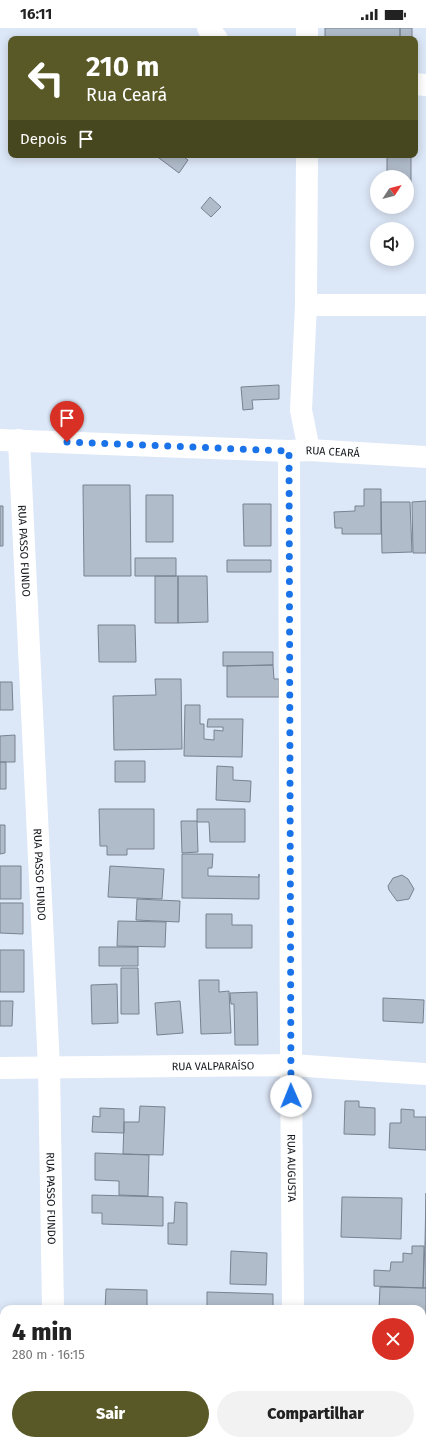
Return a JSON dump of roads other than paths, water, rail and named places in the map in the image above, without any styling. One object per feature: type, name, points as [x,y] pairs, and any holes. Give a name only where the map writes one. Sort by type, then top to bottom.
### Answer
[{"type":"street","points":[[208,28],[215,36]]},
{"type":"street","name":"RUA AUGUSTA","points":[[293,1305],[290,1066],[299,450],[306,305],[307,158]]},
{"type":"street","points":[[306,305],[426,306]]},
{"type":"street","name":"RUA CEARÁ","points":[[10,440],[299,450],[426,457]]},
{"type":"street","name":"RUA PASSO FUNDO","points":[[10,440],[49,1067],[53,1305]]},
{"type":"street","name":"RUA VALPARAÍSO","points":[[0,1068],[290,1066],[426,1074]]}]
